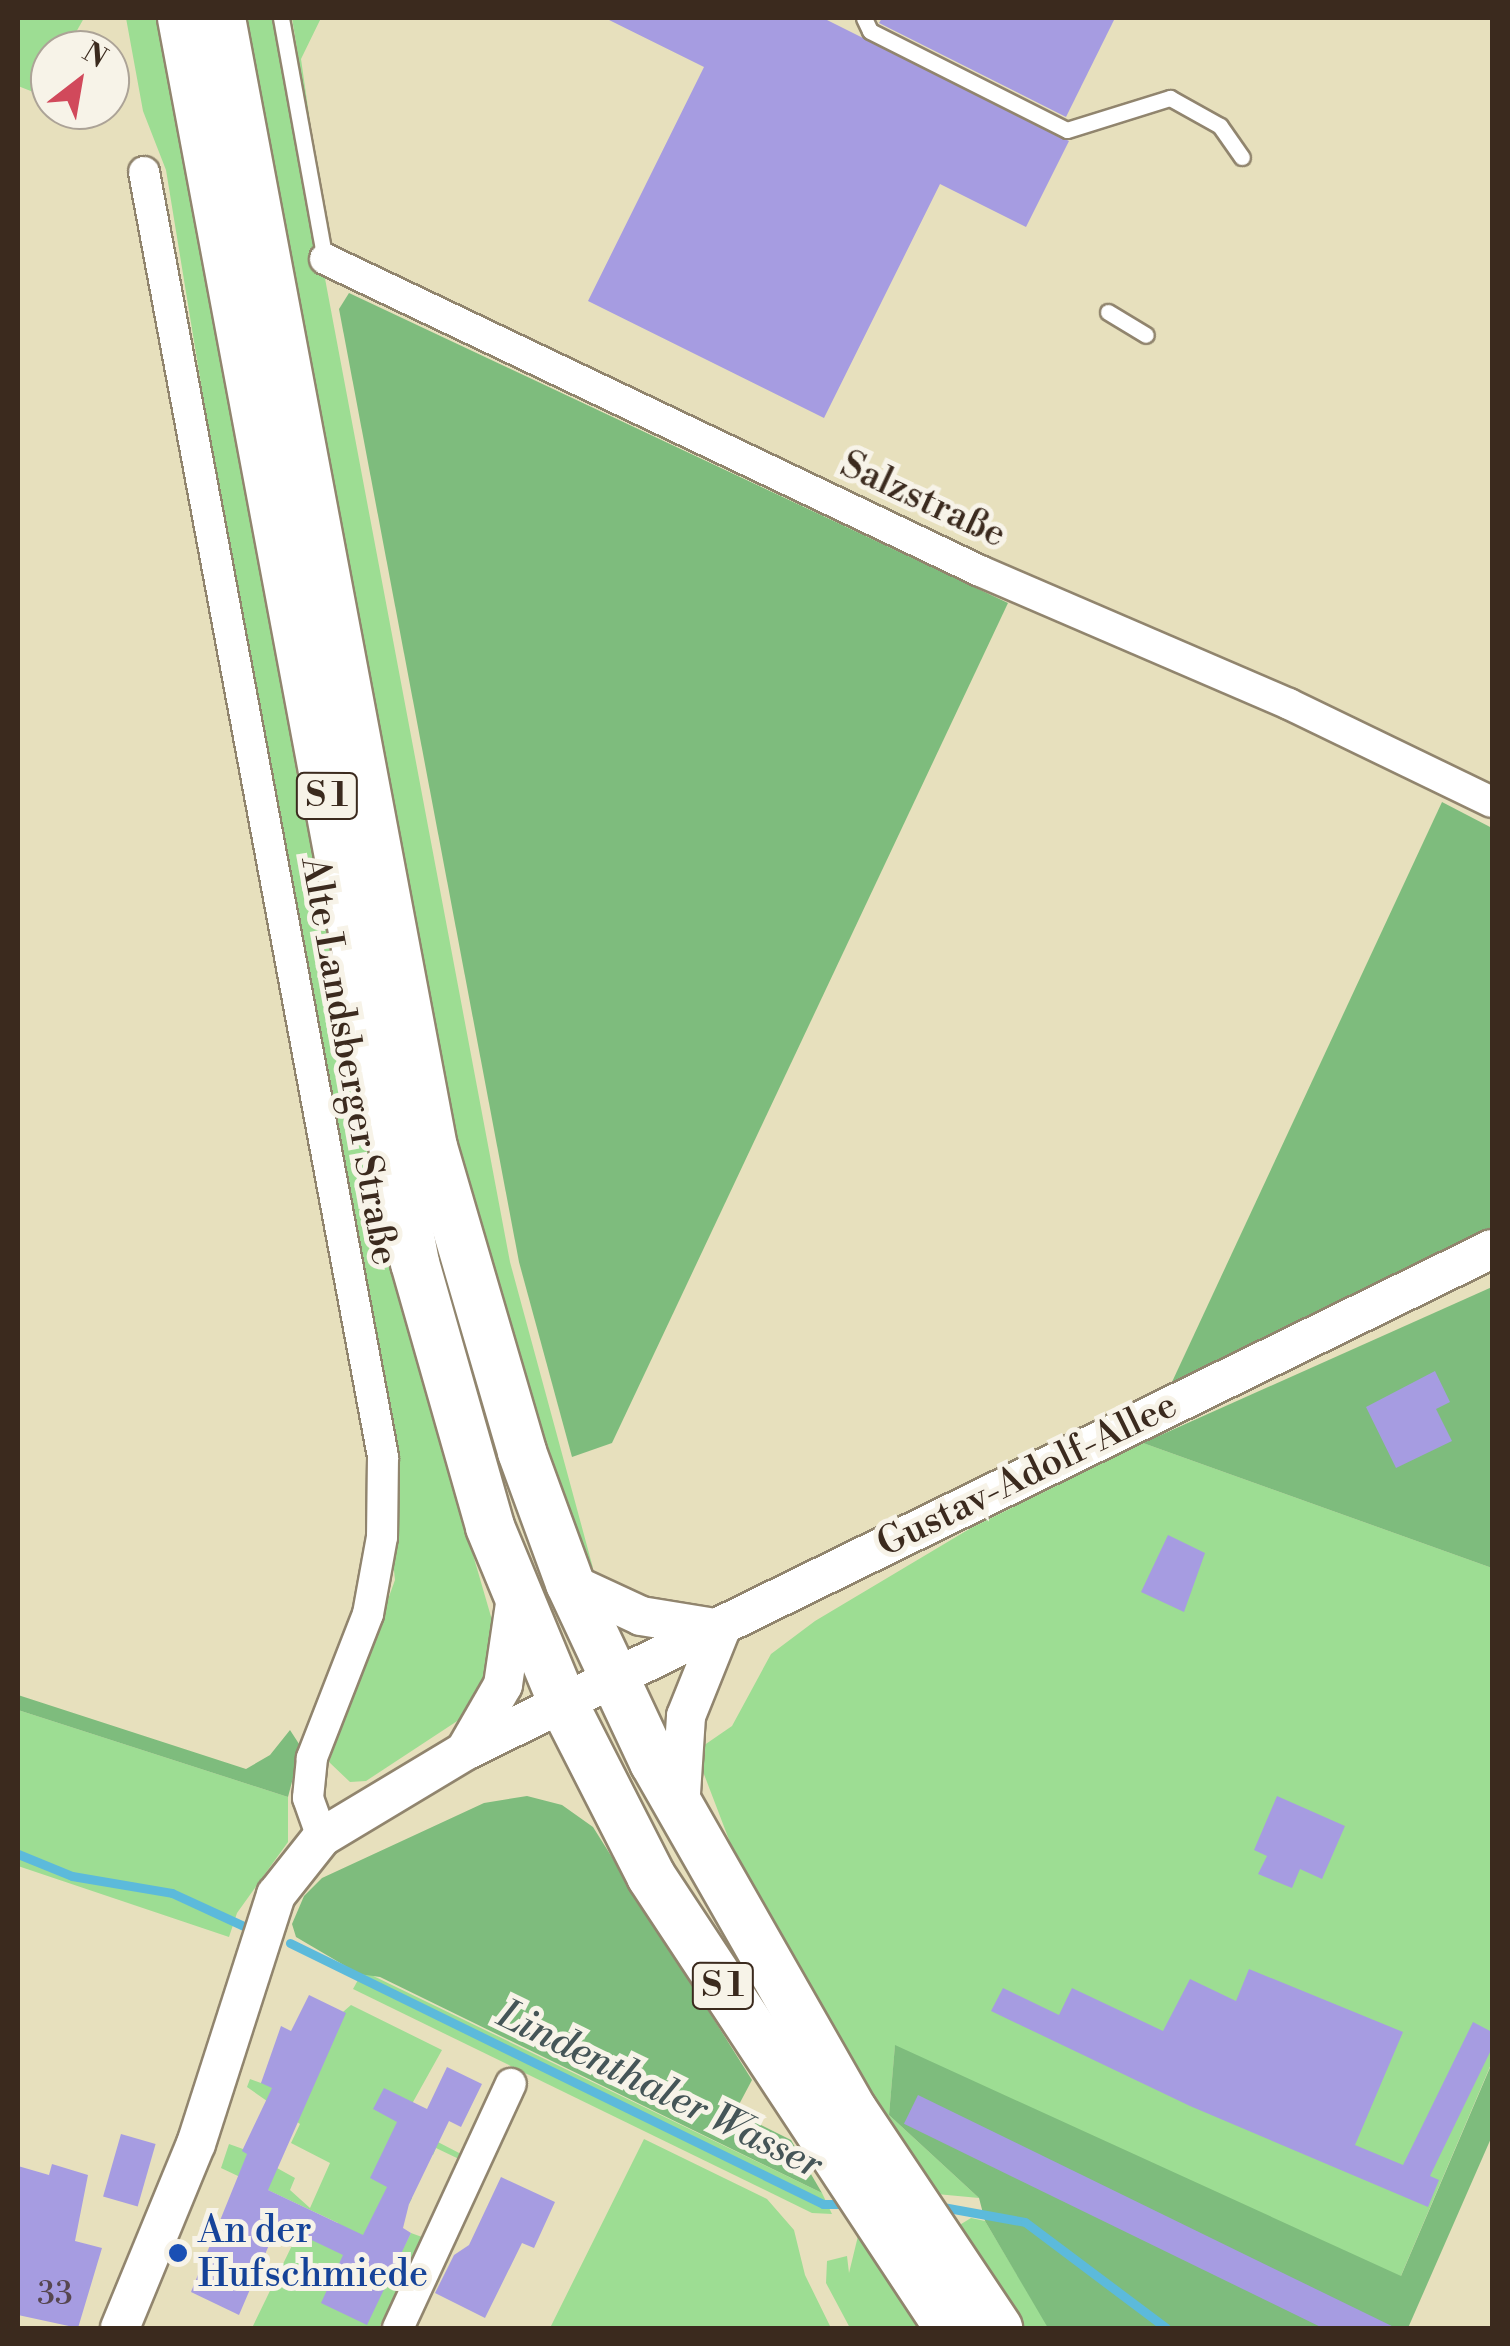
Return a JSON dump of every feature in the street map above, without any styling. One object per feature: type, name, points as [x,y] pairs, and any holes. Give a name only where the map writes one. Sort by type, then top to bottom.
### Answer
[{"type":"main road","name":"S 1","points":[[182,18],[416,1263],[458,1428],[516,1597],[563,1703],[651,1876],[890,2204],[998,2328]]},
{"type":"main road","name":"S 1","points":[[221,18],[433,1147],[485,1341],[570,1583],[613,1679],[890,2204],[949,2328]]},
{"type":"street","name":"Alte Landsberger Straße","points":[[144,172],[383,1457],[382,1537],[368,1614],[312,1758],[308,1798],[322,1837]]},
{"type":"street","name":"Salzstraße","points":[[325,259],[962,563],[1289,704],[1492,802]]},
{"type":"street","name":"Gustav-Adolf-Allee","points":[[563,1703],[1492,1249]]},
{"type":"street","points":[[570,1583],[642,1616],[721,1629],[686,1716],[680,1809]]},
{"type":"street","points":[[465,1751],[503,1686],[516,1597]]},
{"type":"street","points":[[120,2328],[196,2144],[262,1933],[287,1874],[322,1837],[465,1751],[563,1703]]},
{"type":"street","points":[[398,2328],[512,2084]]},
{"type":"lane","points":[[281,18],[325,259]]},
{"type":"lane","points":[[864,18],[870,32],[1067,130],[1170,98],[1220,126],[1242,157]]},
{"type":"lane","points":[[1108,312],[1146,335]]},
{"type":"green space","points":[[18,18],[84,18],[77,30],[30,30],[30,91],[18,86]]},
{"type":"green space","points":[[126,18],[168,18],[426,1393],[501,1651],[474,1710],[366,1781],[350,1782],[329,1762],[395,1580],[392,1552],[166,170],[143,111]]},
{"type":"green space","points":[[238,18],[276,18],[510,1262],[593,1568],[577,1554],[472,1236]]},
{"type":"green space","points":[[292,18],[321,18],[301,59],[321,199]]},
{"type":"green space","points":[[349,293],[1008,603],[612,1443],[572,1457],[519,1262],[339,309]]},
{"type":"green space","points":[[1442,802],[1492,828],[1492,1231],[1172,1382]]},
{"type":"green space","points":[[1492,1287],[1492,1568],[1143,1443]]},
{"type":"green space","points":[[1143,1443],[1492,1568],[1492,2062],[1400,2278],[895,2046],[889,2115],[979,2198],[926,2193],[757,1913],[702,1769],[700,1748],[732,1726],[771,1654],[815,1621],[971,1528]]},
{"type":"green space","points":[[18,1695],[246,1769],[270,1755],[290,1730],[301,1747],[288,1797],[18,1710]]},
{"type":"green space","points":[[18,1710],[288,1797],[288,1842],[237,1913],[229,1937],[18,1866]]},
{"type":"green space","points":[[527,1796],[562,1805],[593,1827],[752,2080],[735,2112],[791,2140],[822,2193],[380,1977],[359,1974],[296,1937],[292,1924],[304,1896],[322,1878],[484,1803]]},
{"type":"green space","points":[[363,1971],[822,2193],[832,2214],[812,2213],[353,1989]]},
{"type":"green space","points":[[351,2005],[442,2050],[413,2102],[374,2109],[463,2155],[461,2160],[436,2148],[433,2155],[392,2135],[371,2178],[412,2198],[409,2204],[386,2193],[392,2270],[411,2233],[422,2237],[379,2328],[252,2328],[298,2233],[338,2223],[221,2168],[229,2144],[243,2149],[295,2178],[290,2190],[310,2208],[330,2163],[291,2143],[300,2124],[247,2087],[250,2079],[261,2083]]},
{"type":"green space","points":[[895,2045],[1401,2276],[1492,2063],[1492,2136],[1408,2328],[1048,2328],[985,2221],[979,2198],[889,2115]]},
{"type":"green space","points":[[644,2139],[767,2199],[794,2230],[805,2275],[831,2328],[550,2328]]},
{"type":"green space","points":[[842,2211],[855,2211],[932,2328],[850,2328],[826,2283],[827,2261],[847,2256],[849,2273],[858,2236]]},
{"type":"green space","points":[[971,2218],[985,2221],[1049,2328],[1021,2328],[953,2229]]},
{"type":"building","points":[[605,18],[823,18],[1069,141],[1026,227],[940,184],[824,418],[588,301],[704,67]]},
{"type":"building","points":[[882,18],[1115,18],[1066,117],[879,23]]},
{"type":"building","points":[[1435,1371],[1450,1402],[1436,1409],[1452,1441],[1396,1468],[1366,1407]]},
{"type":"building","points":[[1168,1535],[1205,1553],[1184,1612],[1141,1592]]},
{"type":"building","points":[[1277,1796],[1345,1826],[1322,1879],[1300,1869],[1292,1888],[1258,1874],[1267,1856],[1254,1850]]},
{"type":"building","points":[[1249,1969],[1403,2032],[1355,2145],[1403,2165],[1473,2022],[1492,2032],[1492,2048],[1430,2176],[1439,2180],[1428,2207],[1190,2106],[991,2011],[1003,1988],[1059,2015],[1072,1988],[1163,2031],[1190,1979],[1236,2001]]},
{"type":"building","points":[[309,1995],[346,2013],[268,2190],[363,2235],[387,2187],[370,2178],[397,2122],[373,2109],[384,2088],[427,2109],[447,2067],[482,2084],[461,2127],[449,2121],[409,2204],[403,2228],[411,2233],[367,2325],[321,2303],[343,2255],[278,2224],[239,2315],[191,2292],[247,2154],[242,2151],[272,2088],[261,2083],[281,2026],[291,2031]]},
{"type":"building","points":[[918,2095],[1396,2328],[1323,2328],[904,2124]]},
{"type":"building","points":[[121,2134],[156,2144],[138,2206],[103,2196]]},
{"type":"building","points":[[52,2164],[88,2175],[75,2241],[102,2248],[78,2328],[18,2315],[18,2166],[49,2175]]},
{"type":"building","points":[[501,2177],[555,2202],[534,2248],[522,2243],[485,2318],[435,2293],[454,2255],[469,2245]]},
{"type":"waterway","name":"Lindenthaler Wasser","points":[[18,1854],[72,1876],[172,1893],[246,1927]]},
{"type":"waterway","name":"Lindenthaler Wasser","points":[[290,1943],[823,2204],[847,2204]]},
{"type":"waterway","name":"Lindenthaler Wasser","points":[[937,2206],[1025,2222],[1166,2328]]},
{"type":"place","name":"An der Hufschmiede","points":[[178,2253]]}]
